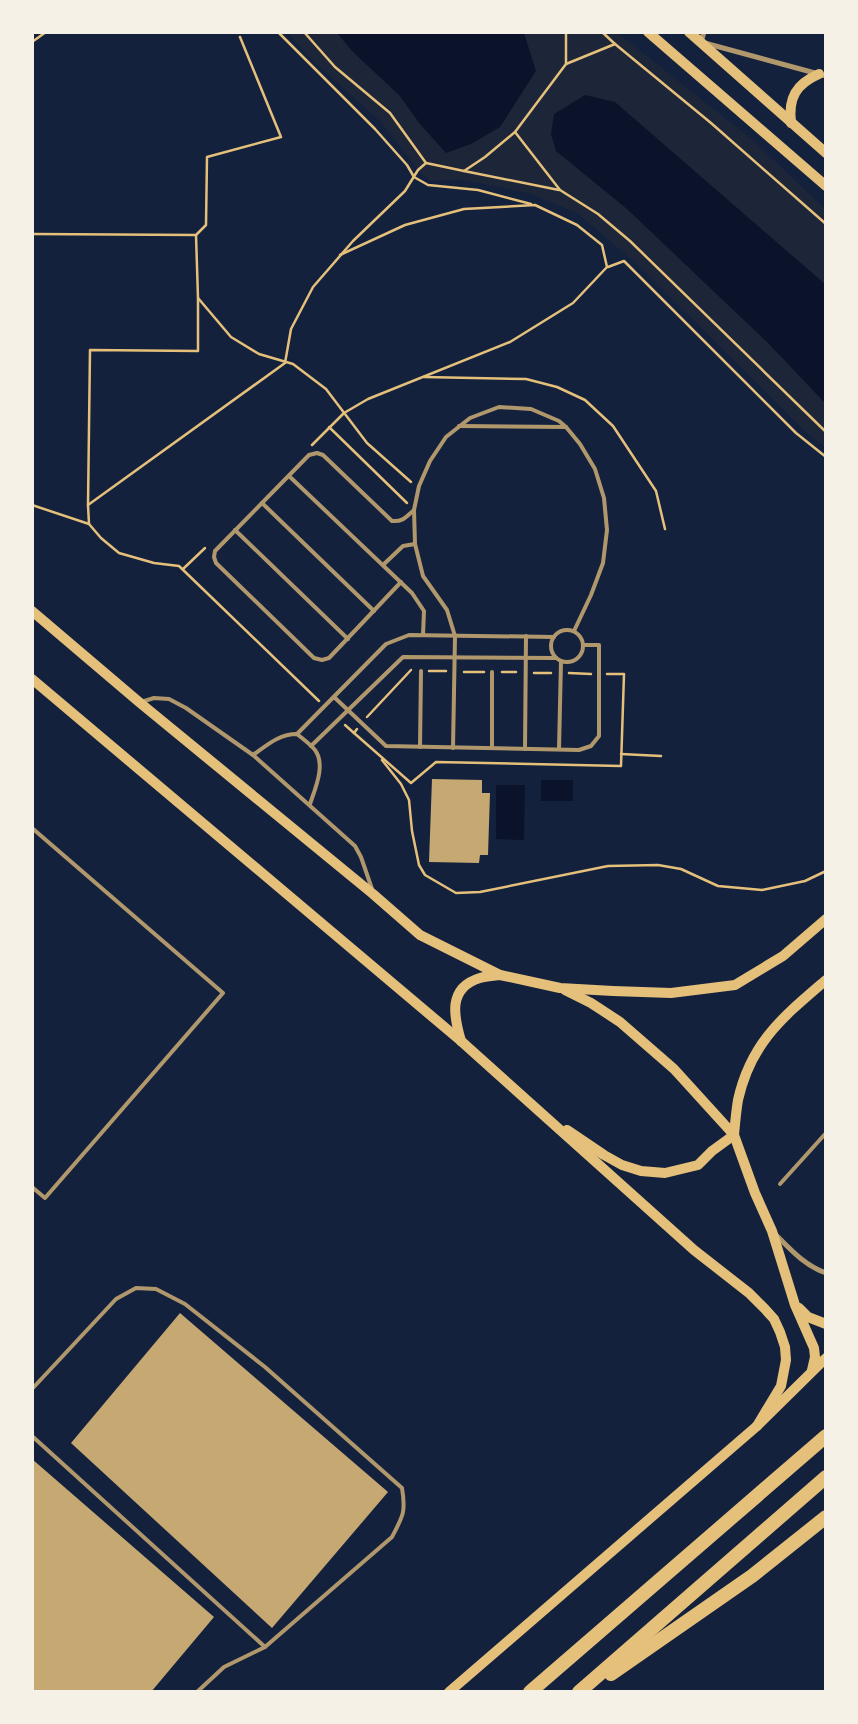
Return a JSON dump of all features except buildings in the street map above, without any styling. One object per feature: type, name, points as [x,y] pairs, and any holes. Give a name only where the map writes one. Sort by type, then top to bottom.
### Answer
[{"type":"highway","points":[[530,1692],[826,1436]]},
{"type":"highway","points":[[579,1692],[826,1477]]},
{"type":"highway","points":[[586,1692],[752,1576],[826,1517]]},
{"type":"main road","points":[[648,32],[826,186]]},
{"type":"main road","points":[[690,32],[702,37],[826,153]]},
{"type":"main road","points":[[791,122],[792,98],[798,87],[808,79],[822,75]]},
{"type":"main road","points":[[32,611],[139,702],[373,894],[420,936],[500,975],[560,988],[671,993],[735,984],[783,956],[826,919]]},
{"type":"main road","points":[[32,679],[461,1041],[694,1250],[749,1293],[774,1319],[785,1347],[786,1360],[781,1386],[757,1426]]},
{"type":"main road","points":[[461,1041],[454,1008],[457,995],[472,982],[480,978],[500,975]]},
{"type":"main road","points":[[533,1107],[604,1155],[622,1165],[641,1172],[666,1173],[698,1166],[712,1151],[734,1135],[738,1101],[745,1074],[755,1053],[770,1031],[826,980]]},
{"type":"main road","points":[[560,988],[620,1022],[674,1069],[734,1135],[755,1193],[772,1231],[795,1305],[814,1348],[815,1357],[812,1370]]},
{"type":"main road","points":[[795,1305],[808,1317],[826,1324]]},
{"type":"main road","points":[[449,1692],[757,1426],[826,1358]]},
{"type":"street","points":[[702,37],[822,75]]},
{"type":"street","points":[[772,1231],[801,1259],[818,1271],[826,1273]]},
{"type":"lane","points":[[453,748],[455,636],[446,610],[422,576],[415,544],[414,510],[419,486],[430,462],[446,437],[470,418],[499,407],[531,409],[558,421],[566,427],[580,444],[595,469],[604,498],[607,530],[603,563],[591,595],[574,631]]},
{"type":"lane","points":[[459,426],[566,427]]},
{"type":"lane","points":[[401,582],[329,658],[322,660],[314,658],[216,563],[214,557],[215,551],[309,455],[323,455],[392,521],[399,522],[404,520],[414,510]]},
{"type":"lane","points":[[289,476],[412,592],[424,611],[423,635]]},
{"type":"lane","points":[[262,503],[374,611]]},
{"type":"lane","points":[[235,530],[348,639]]},
{"type":"lane","points":[[383,565],[403,546],[415,544]]},
{"type":"lane","points":[[310,746],[403,657],[526,657],[556,658],[561,661],[572,662],[577,659],[584,645],[582,639],[574,631],[563,630],[554,637],[551,648],[556,658]]},
{"type":"lane","points":[[297,734],[386,644],[409,635],[554,637]]},
{"type":"lane","points":[[525,749],[526,636]]},
{"type":"lane","points":[[334,697],[386,746],[579,750],[591,746],[599,736],[599,645],[584,645]]},
{"type":"lane","points":[[560,749],[561,661]]},
{"type":"lane","points":[[420,747],[421,670]]},
{"type":"lane","points":[[492,672],[492,748]]},
{"type":"lane","points":[[139,702],[154,698],[170,699],[253,755],[310,804],[354,846],[362,858],[373,894]]},
{"type":"lane","points":[[253,755],[275,739],[297,734],[315,751],[319,760],[320,770],[310,804]]},
{"type":"lane","points":[[32,828],[223,993],[45,1198],[32,1187]]},
{"type":"lane","points":[[780,1184],[826,1133]]},
{"type":"lane","points":[[32,1388],[116,1299],[136,1288],[156,1289],[185,1304],[257,1362],[402,1488],[405,1506],[401,1520],[392,1536],[265,1647],[224,1667],[197,1692]]},
{"type":"lane","points":[[32,1436],[265,1647]]},
{"type":"path","points":[[32,42],[46,32]]},
{"type":"path","points":[[278,32],[375,129],[407,165],[414,177],[428,185],[478,190],[535,205],[577,225],[602,245],[607,267]]},
{"type":"path","points":[[304,32],[335,67],[390,113],[426,163],[560,190]]},
{"type":"path","points":[[566,32],[566,64]]},
{"type":"path","points":[[602,32],[711,123],[826,224]]},
{"type":"path","points":[[32,234],[196,235],[206,225],[207,157],[281,137],[240,37]]},
{"type":"path","points":[[464,171],[486,157],[515,132],[566,64],[615,44]]},
{"type":"path","points":[[515,132],[560,190],[598,214],[630,241],[826,432]]},
{"type":"path","points":[[88,505],[285,362],[291,329],[313,286],[353,241],[406,191],[418,170],[426,163]]},
{"type":"path","points":[[340,255],[405,225],[464,208],[535,205]]},
{"type":"path","points":[[196,235],[198,298],[231,337],[259,354],[293,364],[326,389],[367,443],[406,478],[419,486]]},
{"type":"path","points":[[344,413],[368,399],[510,342],[573,303],[607,267],[624,261],[796,432],[826,457]]},
{"type":"path","points":[[329,427],[414,510]]},
{"type":"path","points":[[32,505],[89,524]]},
{"type":"path","points":[[378,754],[401,784],[409,800],[414,848],[419,865],[425,875],[456,893],[480,892],[608,866],[658,865],[681,869],[718,886],[762,890],[805,881],[826,870]]},
{"type":"path","points":[[621,754],[661,756]]},
{"type":"shaded area","points":[[288,33],[618,33],[755,142],[825,209],[825,447],[808,434],[637,264],[577,213],[529,193],[464,180],[430,181],[418,170],[382,123],[310,58]]},
{"type":"shaded area","points":[[337,33],[524,33],[536,71],[500,127],[471,144],[446,153],[420,124],[399,95],[353,52]]},
{"type":"shaded area","points":[[585,95],[615,102],[825,284],[825,403],[768,343],[627,209],[556,151],[551,134],[554,114]]},
{"type":"shaded area","points":[[541,780],[573,780],[573,801],[541,801]]},
{"type":"shaded area","points":[[496,785],[525,785],[524,840],[496,839]]}]
